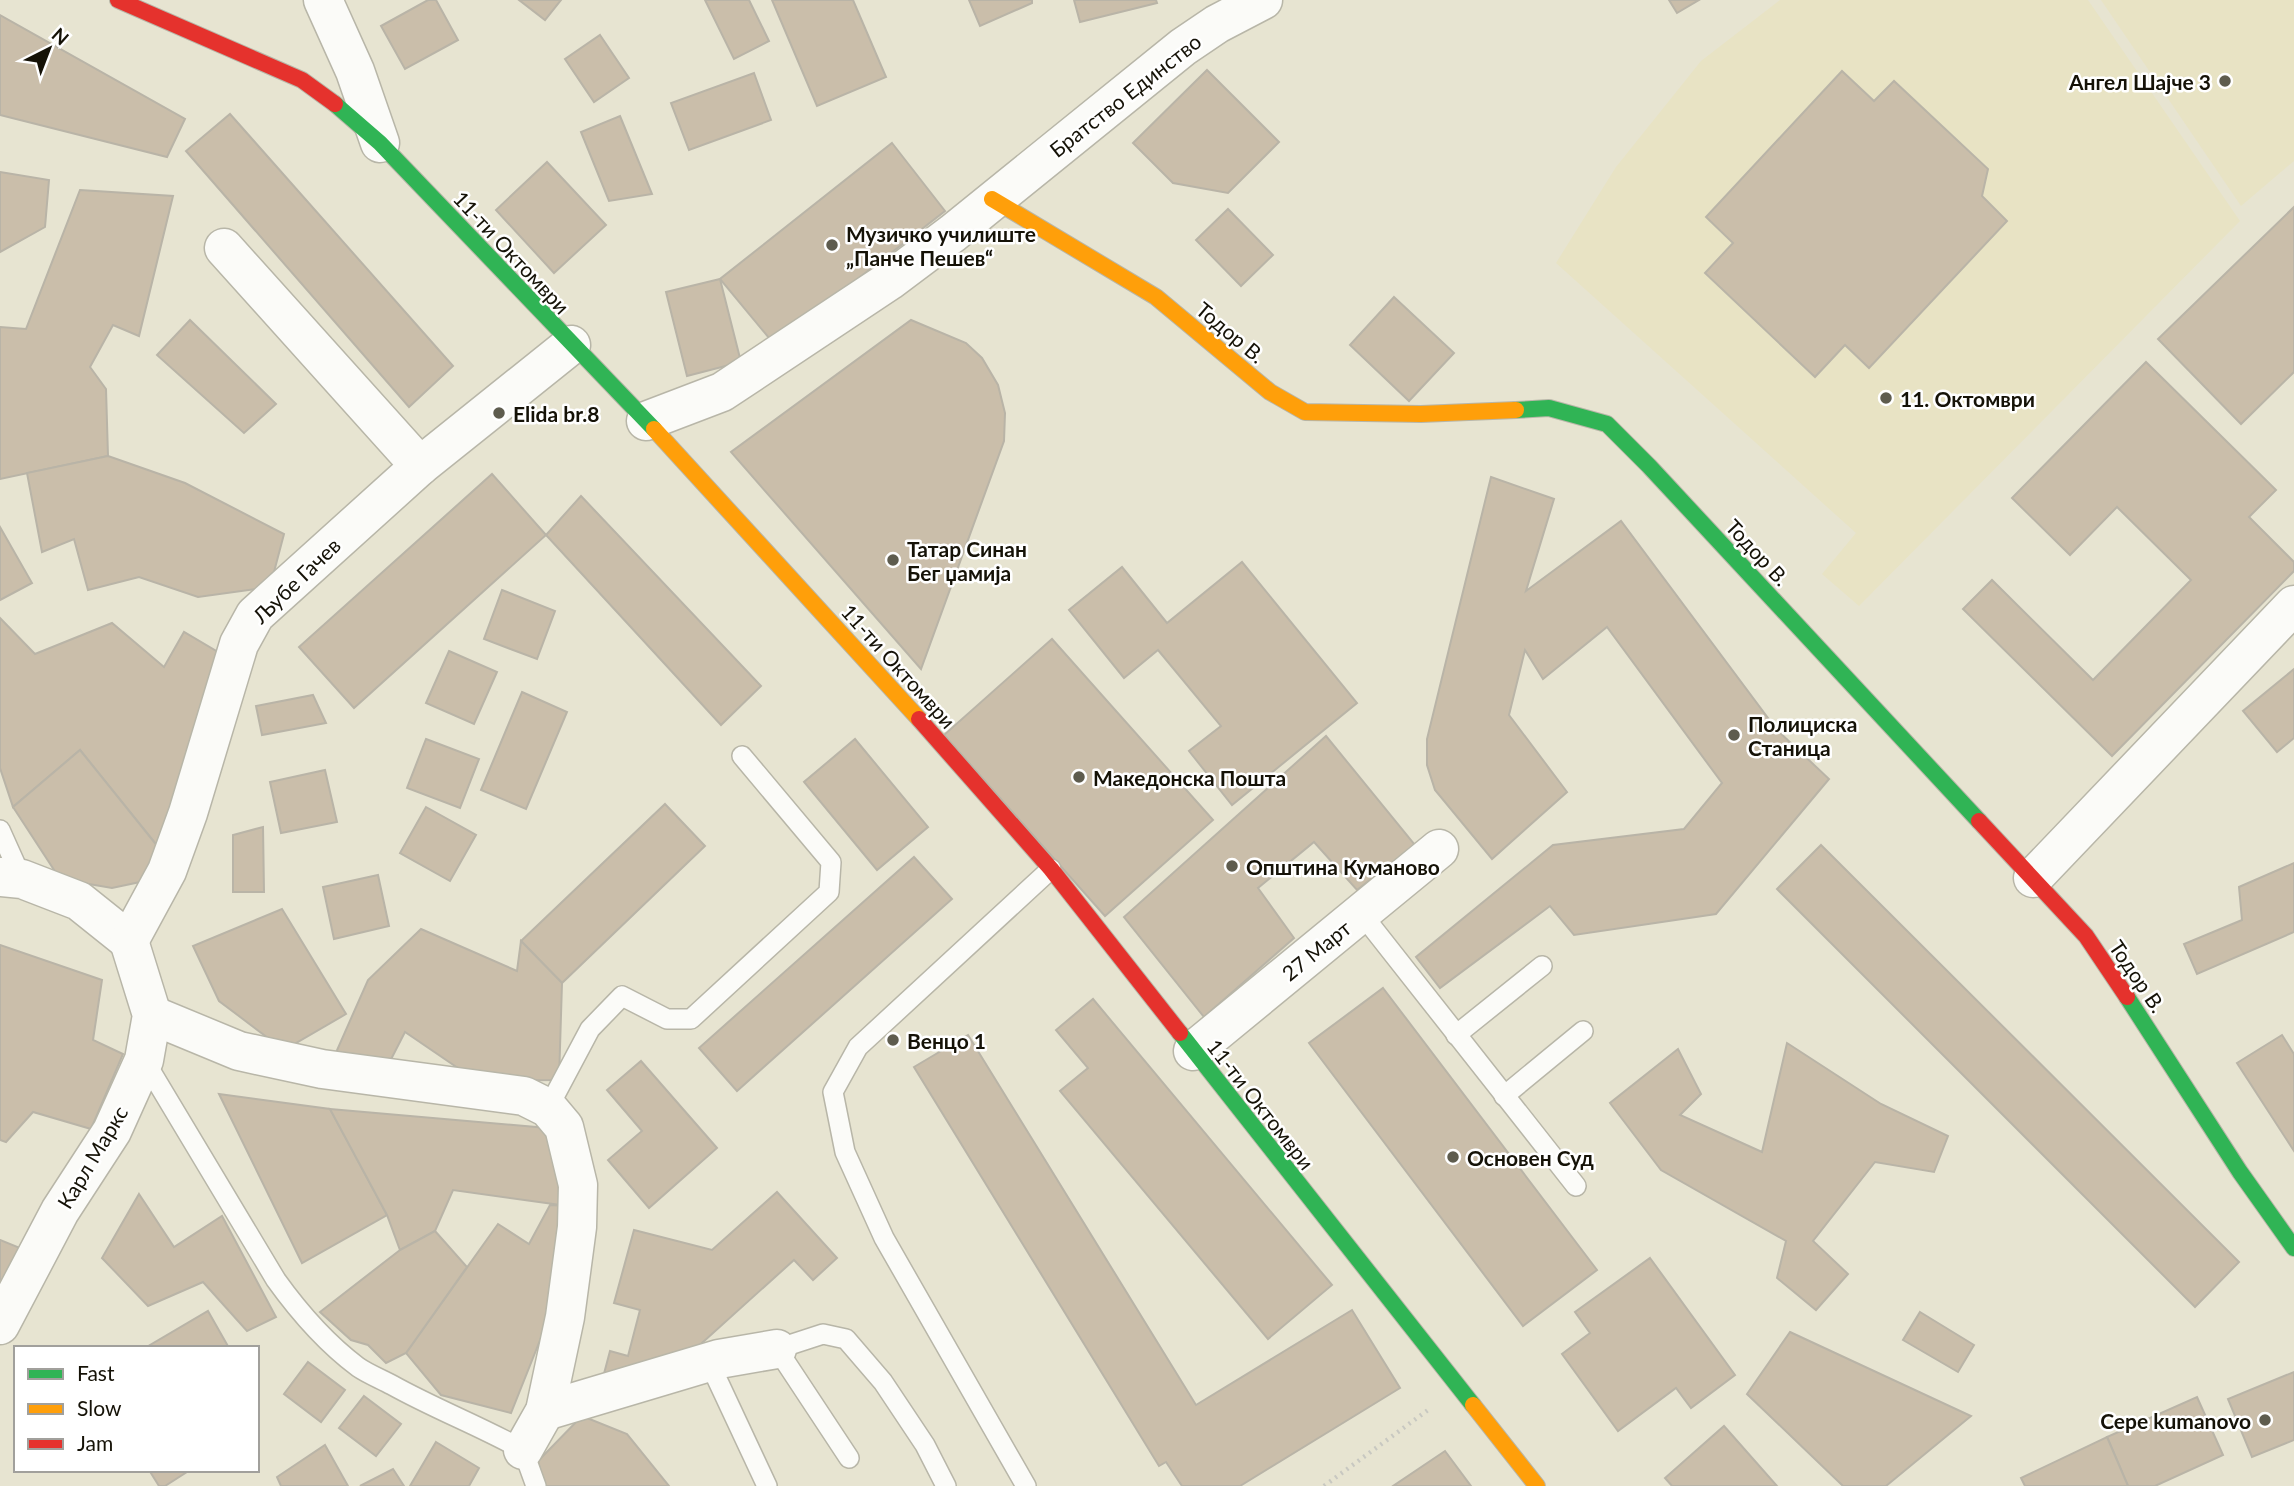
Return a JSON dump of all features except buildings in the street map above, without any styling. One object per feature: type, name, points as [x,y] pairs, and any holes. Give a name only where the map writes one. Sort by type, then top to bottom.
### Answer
[{"type":"main road","name":"11-ти Октомври","points":[[118,0],[302,80],[344,110],[380,144],[646,421],[850,642],[1051,869],[1537,1486]]},
{"type":"main road","name":"Тодор В.","points":[[992,199],[1156,297],[1270,392],[1305,412],[1421,414],[1549,408],[1607,424],[1650,466],[2087,936],[2131,1000],[2262,1206],[2294,1248]]},
{"type":"street","points":[[323,0],[355,71],[380,144]]},
{"type":"street","name":"Братство Единство","points":[[646,421],[722,392],[889,281],[953,233],[1183,47],[1217,24],[1263,0]]},
{"type":"street","points":[[224,248],[420,466]]},
{"type":"street","name":"Љубе Гачев","points":[[129,941],[167,871],[188,813],[239,645],[255,615],[420,466],[571,345]]},
{"type":"street","points":[[2033,878],[2294,606]]},
{"type":"street","name":"27 Март","points":[[1193,1051],[1439,849]]},
{"type":"street","points":[[11,878],[79,901],[129,941]]},
{"type":"street","name":"Карл Маркс","points":[[0,1325],[60,1210],[112,1131],[144,1060],[152,1015],[129,941]]},
{"type":"street","points":[[152,1015],[239,1051],[322,1069],[524,1096],[548,1108],[564,1127],[578,1185],[577,1227],[565,1317],[545,1411],[523,1450]]},
{"type":"street","points":[[545,1411],[709,1362],[777,1349]]},
{"type":"lane","points":[[548,1108],[590,1029],[622,996],[667,1018],[691,1019],[829,892],[831,862],[742,756]]},
{"type":"lane","points":[[0,830],[11,878]]},
{"type":"lane","points":[[1026,1486],[884,1238],[845,1152],[832,1092],[858,1047],[1051,869]]},
{"type":"lane","points":[[1361,913],[1576,1186]]},
{"type":"lane","points":[[1456,1034],[1542,966]]},
{"type":"lane","points":[[1504,1096],[1583,1031]]},
{"type":"lane","points":[[144,1060],[276,1280],[313,1325],[360,1368],[422,1402],[486,1429],[523,1450],[537,1486]]},
{"type":"lane","points":[[849,1458],[777,1349],[823,1334],[846,1339],[883,1382],[925,1445],[946,1486]]},
{"type":"lane","points":[[709,1362],[767,1486]]},
{"type":"path","points":[[1324,1486],[1459,1387]]},
{"type":"shaded area","name":"11. Октомври","points":[[1780,0],[2088,0],[2240,221],[1859,606],[1822,574],[1856,533],[1556,263],[1616,167],[1701,61]]},
{"type":"shaded area","name":"Ангел Шајче 3","points":[[2101,0],[2294,0],[2294,161],[2241,206]]},
{"type":"traffic: fast","points":[[335,104],[380,143],[654,429]]},
{"type":"traffic: fast","points":[[1516,410],[1549,408],[1607,424],[1979,821]]},
{"type":"traffic: fast","points":[[2127,997],[2240,1172],[2294,1248]]},
{"type":"traffic: fast","points":[[1180,1033],[1473,1405]]},
{"type":"traffic: slow","points":[[992,199],[1156,297],[1270,392],[1305,412],[1421,414],[1516,410]]},
{"type":"traffic: slow","points":[[654,429],[919,719]]},
{"type":"traffic: slow","points":[[1473,1405],[1537,1486]]},
{"type":"traffic: jam","points":[[118,0],[302,80],[335,104]]},
{"type":"traffic: jam","points":[[919,719],[1051,869],[1180,1033]]},
{"type":"traffic: jam","points":[[1979,821],[2086,936],[2127,997]]},
{"type":"place","name":"Ангел Шајче 3","points":[[2225,81]]},
{"type":"place","name":"Музичко училиште „Панче Пешев“","points":[[832,245]]},
{"type":"place","name":"11. Октомври","points":[[1886,398]]},
{"type":"place","name":"Elida br.8","points":[[499,413]]},
{"type":"place","name":"Татар Синан Бег џамија","points":[[893,560]]},
{"type":"place","name":"Полициска Станица","points":[[1734,735]]},
{"type":"place","name":"Македонска Пошта","points":[[1079,777]]},
{"type":"place","name":"Општина Куманово","points":[[1232,866]]},
{"type":"place","name":"Венцо 1","points":[[893,1040]]},
{"type":"place","name":"Основен Суд","points":[[1453,1157]]},
{"type":"place","name":"Cepe kumanovo","points":[[2265,1420]]}]
